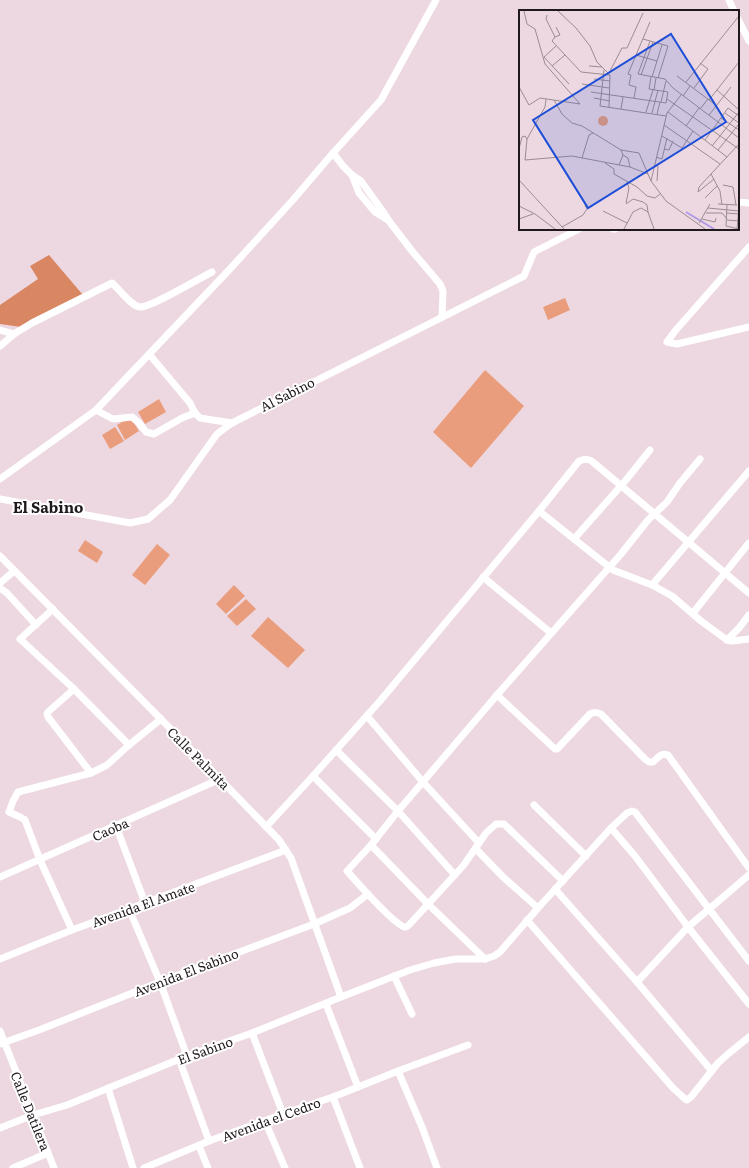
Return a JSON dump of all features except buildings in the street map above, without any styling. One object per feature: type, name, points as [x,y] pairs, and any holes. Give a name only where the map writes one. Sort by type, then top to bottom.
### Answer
[{"type":"street","points":[[0,478],[96,410],[229,270],[292,201],[381,100],[436,0]]},
{"type":"street","points":[[729,0],[734,10]]},
{"type":"street","points":[[739,21],[749,41]]},
{"type":"street","points":[[333,153],[342,166],[361,181],[412,251],[440,284],[443,291],[442,317]]},
{"type":"street","points":[[739,202],[749,203]]},
{"type":"street","name":"Al Sabino","points":[[0,499],[130,523],[148,519],[170,500],[217,434],[232,422],[524,276],[534,252],[577,230]]},
{"type":"street","points":[[749,247],[667,342],[677,344],[749,327]]},
{"type":"street","points":[[0,346],[14,334],[32,323],[112,283],[135,305],[141,307],[165,298],[212,272]]},
{"type":"street","points":[[0,330],[14,334]]},
{"type":"street","points":[[149,354],[190,403],[195,413],[200,418],[232,422]]},
{"type":"street","points":[[96,410],[113,419],[132,417],[146,432],[154,434],[182,418],[195,413]]},
{"type":"street","points":[[574,539],[621,486],[650,450]]},
{"type":"street","points":[[266,827],[367,716],[539,511],[579,461],[590,459],[749,593]]},
{"type":"street","points":[[563,881],[504,824],[496,824],[486,833],[463,866],[454,874],[408,926],[402,926],[368,894],[347,871],[374,842],[398,811],[625,549],[648,520],[667,502],[680,483],[700,459]]},
{"type":"street","points":[[652,585],[749,471]]},
{"type":"street","points":[[539,511],[613,570],[652,585],[672,596],[701,621],[727,640],[748,642]]},
{"type":"street","points":[[693,613],[749,543]]},
{"type":"street","name":"Calle Palmita","points":[[0,556],[279,840],[291,858],[341,997]]},
{"type":"street","points":[[0,583],[14,570]]},
{"type":"street","points":[[483,576],[551,633]]},
{"type":"street","points":[[0,588],[7,593],[36,625]]},
{"type":"street","points":[[53,609],[20,639],[74,689],[129,744]]},
{"type":"street","points":[[727,640],[749,615]]},
{"type":"street","points":[[74,689],[48,712],[48,717],[91,772]]},
{"type":"street","points":[[497,695],[555,750],[590,714],[594,712],[600,714],[645,759],[650,762],[653,762],[662,754],[668,755],[749,868]]},
{"type":"street","points":[[367,716],[503,876],[538,908]]},
{"type":"street","points":[[72,930],[40,860],[25,820],[9,812],[13,801],[18,792],[91,772],[107,765],[129,744],[161,719]]},
{"type":"street","points":[[336,750],[398,811],[454,874]]},
{"type":"street","points":[[313,776],[374,842],[428,904],[485,959],[500,952],[610,828],[627,813],[632,811],[635,812],[749,961]]},
{"type":"street","name":"Caoba","points":[[0,877],[220,779]]},
{"type":"street","points":[[534,805],[586,856]]},
{"type":"street","points":[[116,826],[145,903]]},
{"type":"street","points":[[610,828],[635,856],[688,927],[749,1004]]},
{"type":"street","name":"Avenida El Amate","points":[[0,959],[72,930],[129,910],[286,850]]},
{"type":"street","points":[[636,982],[688,927],[749,876]]},
{"type":"street","points":[[555,889],[711,1070]]},
{"type":"street","name":"Avenida El Sabino","points":[[2,1043],[314,924],[350,908],[368,894]]},
{"type":"street","points":[[129,910],[160,982],[187,1056]]},
{"type":"street","points":[[527,920],[673,1088],[684,1098],[688,1100],[711,1070],[749,1037]]},
{"type":"street","name":"El Sabino","points":[[0,1128],[33,1115],[67,1105],[179,1059],[252,1033],[410,970],[434,962],[456,959],[485,959]]},
{"type":"street","points":[[394,976],[412,1014]]},
{"type":"street","points":[[326,1004],[358,1087]]},
{"type":"street","name":"Calle Datilera","points":[[0,1031],[2,1043],[54,1168]]},
{"type":"street","points":[[252,1033],[283,1114]]},
{"type":"street","name":"Avenida el Cedro","points":[[144,1168],[209,1141],[333,1097],[468,1045]]},
{"type":"street","points":[[179,1059],[209,1141]]},
{"type":"street","points":[[398,1071],[422,1127],[437,1168]]},
{"type":"street","points":[[108,1088],[133,1168]]},
{"type":"street","points":[[333,1097],[360,1168]]},
{"type":"street","points":[[265,1121],[285,1168]]},
{"type":"street","points":[[199,1146],[208,1168]]},
{"type":"street","points":[[13,1168],[48,1153]]},
{"type":"shaded area","points":[[49,255],[83,295],[21,327],[0,324],[0,305],[38,279],[30,266]]},
{"type":"shaded area","points":[[565,298],[570,310],[548,320],[543,307]]},
{"type":"shaded area","points":[[485,370],[524,406],[471,468],[433,432]]},
{"type":"shaded area","points":[[159,399],[166,412],[145,424],[138,412]]},
{"type":"shaded area","points":[[130,417],[139,431],[125,440],[117,425]]},
{"type":"shaded area","points":[[115,427],[124,441],[110,449],[102,435]]},
{"type":"shaded area","points":[[85,540],[103,552],[97,563],[78,551]]},
{"type":"shaded area","points":[[157,544],[170,555],[145,585],[132,575]]},
{"type":"shaded area","points":[[234,585],[245,596],[226,614],[216,604]]},
{"type":"shaded area","points":[[246,599],[256,609],[237,626],[227,616]]},
{"type":"shaded area","points":[[268,617],[305,650],[288,668],[251,636]]},
{"type":"district","name":"El Sabino","points":[[48,506]]}]
